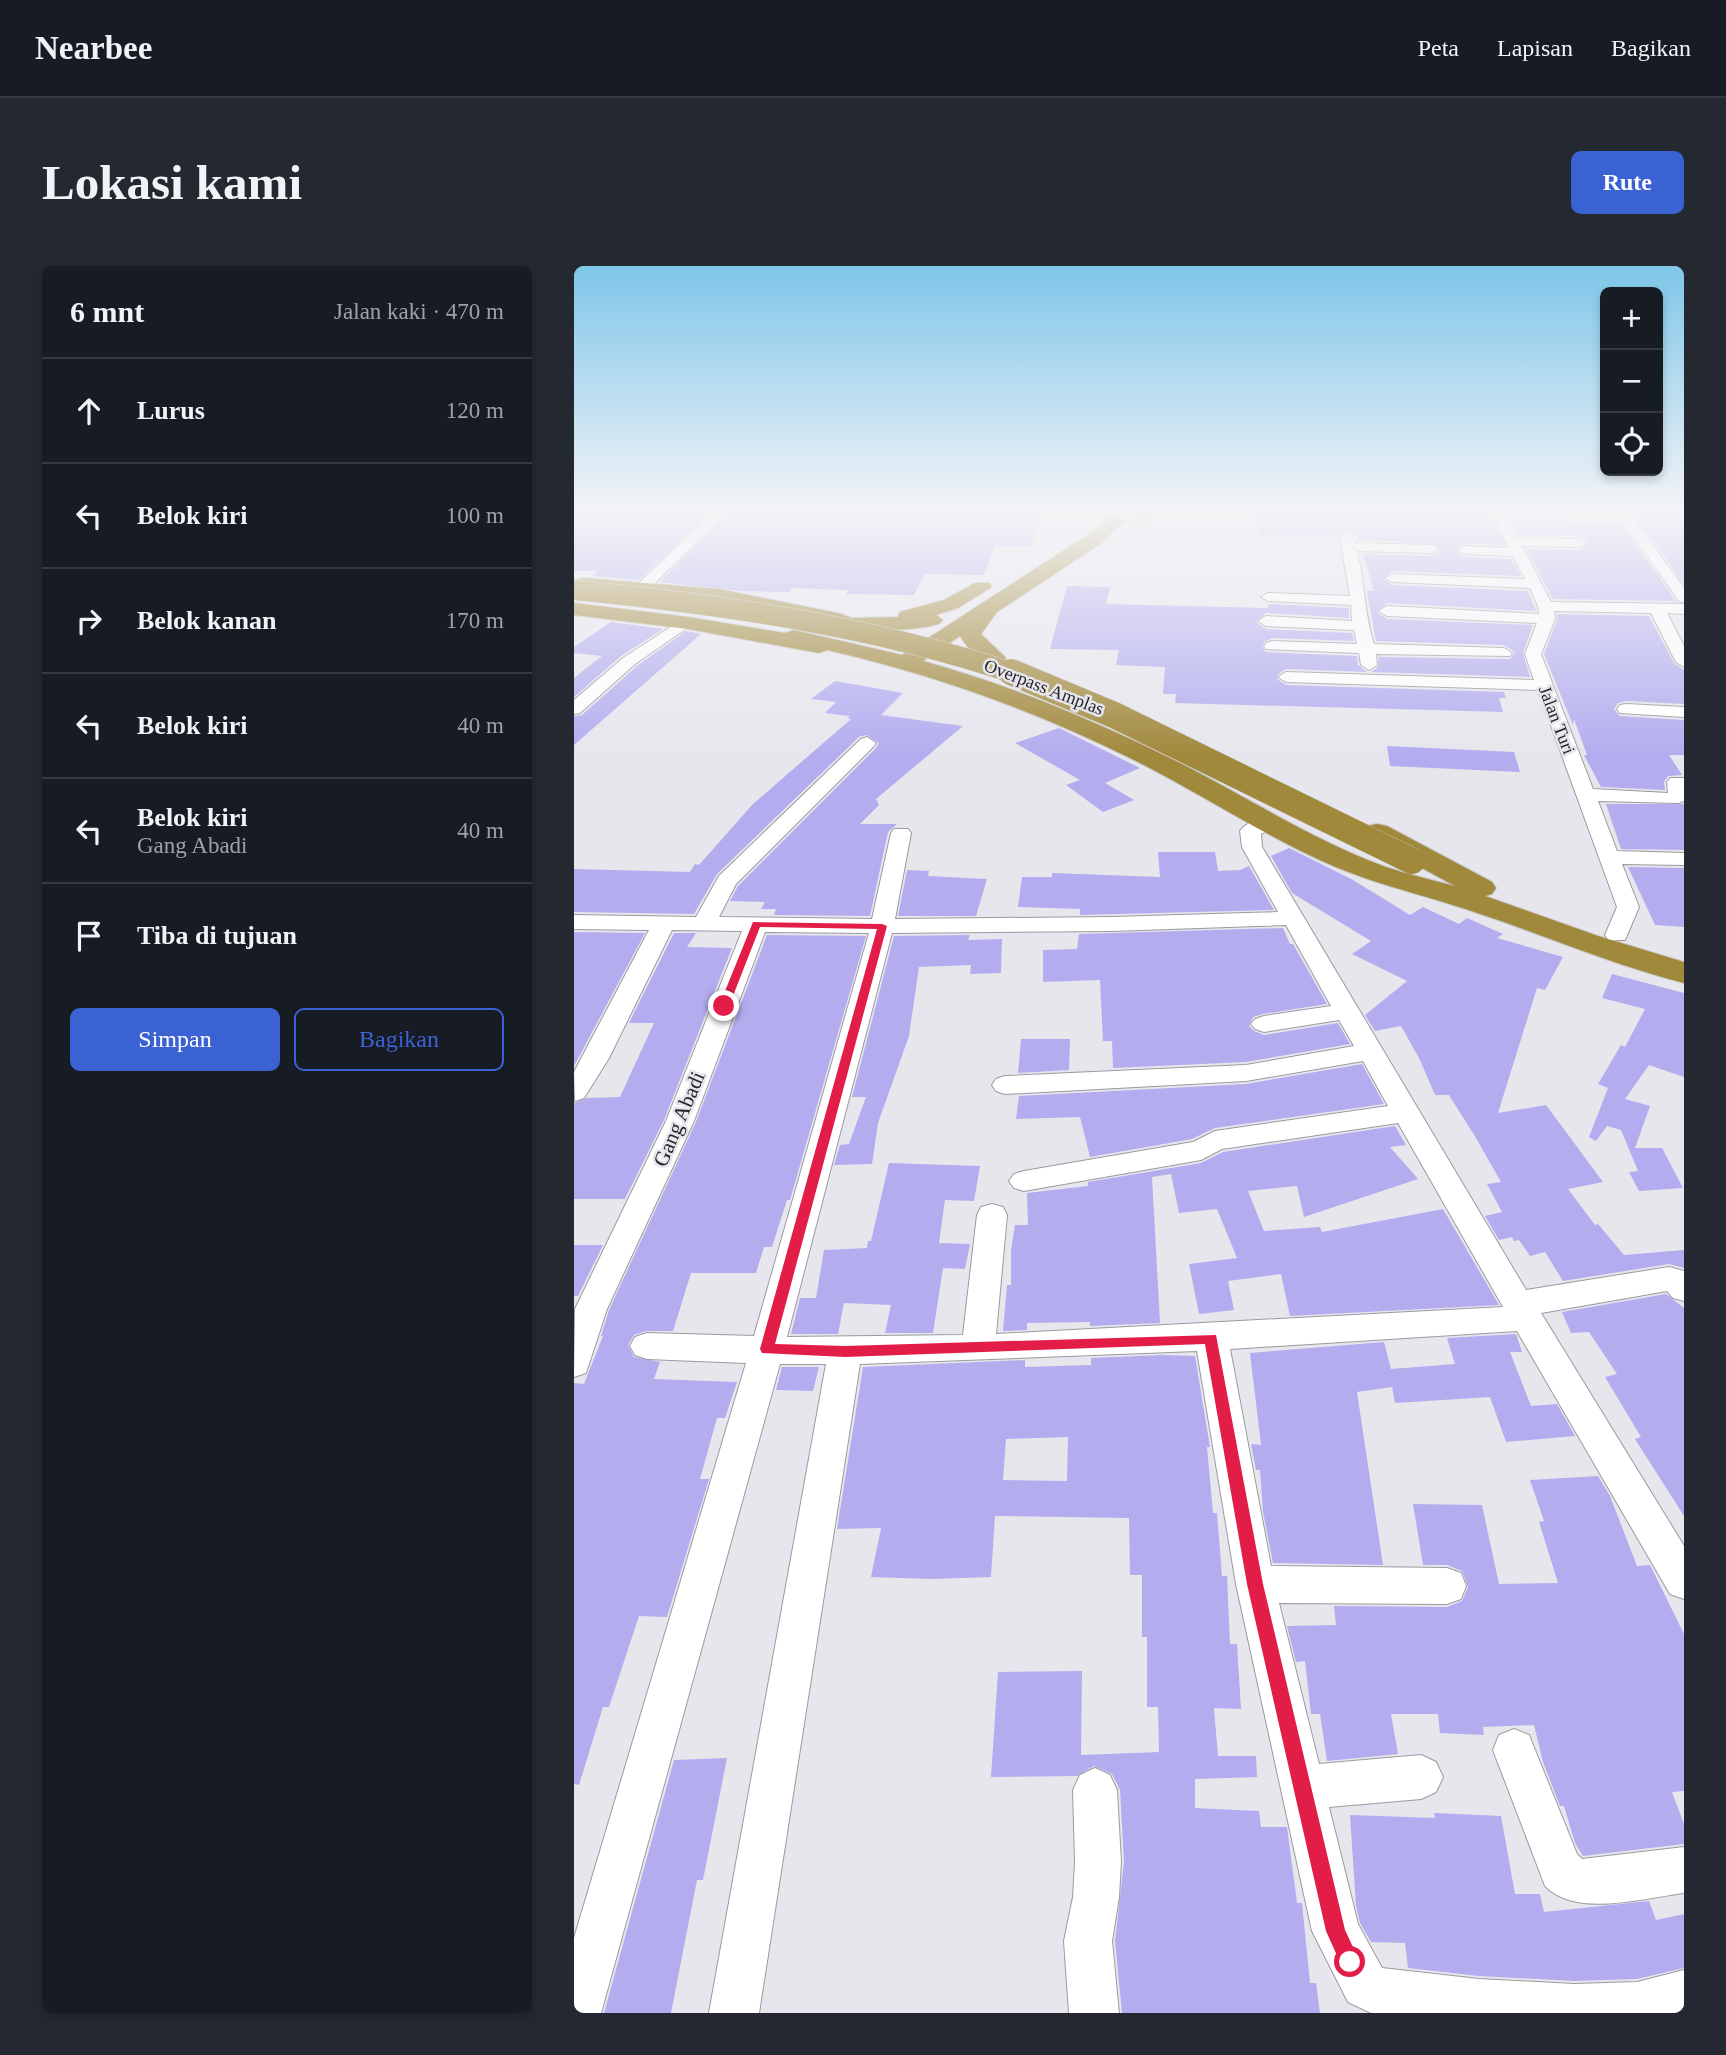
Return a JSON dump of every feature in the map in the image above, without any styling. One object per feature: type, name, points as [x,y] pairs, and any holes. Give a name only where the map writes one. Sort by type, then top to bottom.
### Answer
[{"type":"highway","name":"Overpass Amplas","points":[[615,593],[804,618],[903,639],[1025,677],[1126,720],[1405,865]]},
{"type":"highway","points":[[651,593],[841,615],[906,616],[989,596]]},
{"type":"highway","points":[[696,593],[857,623],[927,640],[995,659],[1093,693],[1394,840],[1467,892],[1587,943],[1684,973]]},
{"type":"highway","points":[[574,606],[686,622],[886,659],[927,640],[994,593]]},
{"type":"highway","points":[[857,623],[924,622],[943,618],[989,596]]},
{"type":"highway","points":[[989,596],[970,634],[974,641],[995,659]]},
{"type":"highway","name":"Overpass Amplas","points":[[574,598],[680,606],[761,618],[931,656],[1011,684],[1111,726],[1244,795],[1467,892]]},
{"type":"highway","points":[[574,606],[717,620],[835,645],[1008,695],[1143,755],[1269,822],[1402,885],[1467,892],[1684,956]]},
{"type":"street","points":[[1357,593],[1360,625],[1367,649],[1370,679]]},
{"type":"street","points":[[1538,593],[1547,612]]},
{"type":"street","points":[[1268,597],[1359,601]]},
{"type":"street","points":[[1657,609],[1684,662]]},
{"type":"street","points":[[1387,611],[1684,609]]},
{"type":"street","name":"Jalan Turi","points":[[1547,612],[1534,644],[1533,654],[1628,907],[1617,935]]},
{"type":"street","points":[[1266,621],[1360,625]]},
{"type":"street","points":[[574,709],[636,656],[686,622]]},
{"type":"street","points":[[1272,646],[1504,653]]},
{"type":"street","points":[[1286,677],[1544,685]]},
{"type":"street","points":[[1626,709],[1684,712]]},
{"type":"street","points":[[704,924],[727,881],[867,743]]},
{"type":"street","points":[[1584,794],[1671,799],[1678,796],[1677,782]]},
{"type":"street","points":[[1269,822],[1250,831],[1252,847],[1405,1113],[1684,1581]]},
{"type":"street","points":[[576,2013],[767,1349],[882,926],[901,833]]},
{"type":"street","points":[[1610,857],[1684,859]]},
{"type":"street","points":[[574,922],[882,926],[1121,924],[1291,918]]},
{"type":"street","points":[[575,1091],[596,1058],[664,924]]},
{"type":"street","name":"Gang Abadi","points":[[574,1363],[591,1309],[680,1121],[756,924]]},
{"type":"street","points":[[1264,1024],[1346,1012]]},
{"type":"street","points":[[1005,1085],[1246,1073],[1370,1052]]},
{"type":"street","points":[[1024,1181],[1201,1150],[1215,1140],[1405,1113]]},
{"type":"street","points":[[978,1346],[992,1215]]},
{"type":"street","points":[[647,1346],[845,1351],[1211,1338],[1524,1311],[1669,1279],[1675,1280],[1684,1289]]},
{"type":"street","points":[[1211,1338],[1255,1584],[1301,1787],[1336,1931],[1350,1962],[1365,1985],[1384,1994],[1527,2008],[1593,2011],[1640,2007],[1684,1994]]},
{"type":"street","points":[[734,2013],[845,1351]]},
{"type":"street","points":[[1255,1584],[1447,1586]]},
{"type":"street","points":[[1514,1751],[1562,1870],[1570,1879],[1583,1882],[1684,1870]]},
{"type":"street","points":[[1301,1787],[1421,1777]]},
{"type":"street","points":[[1094,2013],[1088,1941],[1098,1862],[1095,1790]]},
{"type":"building","points":[[847,593],[915,593],[914,595]]},
{"type":"building","points":[[1065,593],[1109,593],[1106,604],[1268,608],[1268,604],[1349,608],[1349,618],[1266,613],[1256,622],[1266,629],[1352,633],[1354,641],[1272,638],[1264,642],[1262,647],[1266,652],[1357,656],[1358,665],[1367,672],[1286,669],[1277,675],[1277,679],[1286,685],[1504,692],[1506,698],[1499,698],[1503,712],[1175,703],[1176,694],[1163,694],[1165,667],[1116,665],[1119,650],[1050,649]]},
{"type":"building","points":[[1367,593],[1529,593],[1536,611],[1387,603],[1377,612],[1387,619],[1533,625],[1523,653],[1530,677],[1371,672],[1378,667],[1379,657],[1510,659],[1515,652],[1504,645],[1376,641]]},
{"type":"building","points":[[1550,593],[1670,593],[1676,601],[1553,599]]},
{"type":"building","points":[[1557,614],[1649,616],[1674,663],[1684,670],[1684,704],[1626,701],[1618,703],[1614,709],[1620,716],[1684,720],[1684,755],[1669,755],[1682,775],[1668,776],[1664,782],[1665,790],[1601,787],[1584,755],[1587,755],[1574,719],[1573,725],[1544,654]]},
{"type":"building","points":[[611,622],[663,629],[621,656],[574,697],[574,678],[602,656],[574,653],[574,647]]},
{"type":"building","points":[[686,631],[701,634],[574,745],[574,716],[582,715],[637,666]]},
{"type":"building","points":[[835,681],[903,693],[881,715],[963,726],[876,799],[879,805],[860,824],[897,824],[888,832],[870,916],[774,915],[776,909],[761,909],[765,902],[730,901],[738,886],[875,749],[879,743],[866,735],[859,737],[717,874],[694,914],[574,912],[574,869],[690,872],[695,864],[699,865],[753,804],[851,719],[847,718],[850,716],[825,713],[836,702],[811,699]]},
{"type":"building","points":[[1059,728],[1140,768],[1105,783],[1134,800],[1103,812],[1066,785],[1080,780],[1015,743]]},
{"type":"building","points":[[1387,746],[1514,752],[1520,772],[1390,766]]},
{"type":"building","points":[[1606,804],[1684,804],[1684,850],[1621,849]]},
{"type":"building","points":[[1289,848],[1353,880],[1410,915],[1423,907],[1459,924],[1467,918],[1503,934],[1497,938],[1563,957],[1545,990],[1537,988],[1498,1113],[1546,1105],[1603,1182],[1568,1189],[1595,1225],[1598,1224],[1624,1255],[1684,1250],[1684,1268],[1669,1264],[1563,1281],[1545,1252],[1530,1256],[1519,1240],[1514,1241],[1512,1237],[1499,1240],[1485,1216],[1502,1212],[1487,1184],[1501,1182],[1476,1138],[1449,1095],[1435,1095],[1401,1026],[1375,1031],[1365,1015],[1407,981],[1352,954],[1371,941],[1292,893],[1271,856]]},
{"type":"building","points":[[1158,852],[1215,852],[1218,871],[1240,870],[1249,866],[1274,910],[1080,915],[1080,909],[1018,907],[1022,877],[1052,877],[1052,873],[1160,877]]},
{"type":"building","points":[[1628,867],[1684,868],[1684,927],[1655,925]]},
{"type":"building","points":[[907,870],[929,871],[928,876],[987,879],[976,916],[898,916]]},
{"type":"building","points":[[1283,928],[1327,1004],[1263,1014],[1253,1017],[1249,1026],[1264,1035],[1338,1023],[1350,1044],[1246,1062],[1113,1068],[1112,1041],[1103,1041],[1100,980],[1043,982],[1043,950],[1077,949],[1079,934]]},
{"type":"building","points":[[574,932],[645,933],[574,1066]]},
{"type":"building","points":[[674,933],[696,933],[687,947],[732,948],[664,1120],[625,1199],[574,1199],[574,1103],[587,1098],[620,1097],[654,1023],[629,1023]]},
{"type":"building","points":[[767,935],[866,936],[790,1200],[787,1200],[772,1247],[764,1247],[756,1273],[691,1273],[673,1331],[646,1331],[634,1335],[628,1345],[634,1357],[660,1362],[654,1379],[737,1382],[725,1418],[717,1418],[700,1479],[709,1479],[667,1617],[639,1616],[609,1707],[603,1707],[579,1785],[574,1784],[574,1383],[584,1384],[603,1336],[609,1310],[696,1122]]},
{"type":"building","points":[[970,935],[968,940],[1002,939],[1001,973],[970,974],[971,965],[919,967],[909,1036],[878,1123],[872,1164],[834,1165],[840,1145],[849,1144],[866,1097],[852,1097],[894,936]]},
{"type":"building","points":[[1612,974],[1684,993],[1684,1077],[1649,1065],[1625,1099],[1650,1106],[1635,1148],[1662,1148],[1683,1188],[1639,1191],[1629,1172],[1638,1171],[1621,1130],[1607,1126],[1596,1141],[1589,1137],[1608,1088],[1598,1084],[1621,1045],[1625,1047],[1645,1009],[1602,998]]},
{"type":"building","points":[[1021,1039],[1070,1039],[1069,1070],[1018,1073]]},
{"type":"building","points":[[1362,1064],[1384,1104],[1215,1128],[1192,1139],[1090,1157],[1080,1117],[1016,1119],[1019,1096],[1246,1084]]},
{"type":"building","points":[[1395,1126],[1406,1145],[1390,1147],[1418,1179],[1304,1217],[1297,1186],[1248,1191],[1264,1231],[1320,1227],[1322,1232],[1443,1209],[1499,1305],[1290,1316],[1281,1274],[1228,1281],[1234,1310],[1199,1314],[1189,1264],[1237,1258],[1217,1209],[1179,1213],[1171,1174],[1152,1177],[1160,1323],[1090,1326],[1090,1322],[1027,1323],[1027,1330],[1003,1331],[1007,1285],[1011,1285],[1011,1250],[1015,1225],[1028,1225],[1027,1193],[1088,1186],[1088,1182],[1201,1163],[1223,1152]]},
{"type":"building","points":[[889,1163],[980,1166],[974,1201],[945,1200],[939,1243],[970,1244],[965,1269],[943,1268],[933,1333],[885,1333],[891,1305],[844,1303],[838,1334],[791,1334],[800,1298],[816,1298],[824,1250],[867,1248],[868,1241],[871,1241]]},
{"type":"building","points":[[574,1245],[603,1245],[578,1296],[574,1296]]},
{"type":"building","points":[[1666,1294],[1684,1308],[1684,1516],[1635,1439],[1641,1437],[1605,1377],[1617,1374],[1589,1332],[1571,1333],[1562,1312]]},
{"type":"building","points":[[1516,1334],[1522,1352],[1510,1352],[1531,1406],[1557,1404],[1575,1436],[1506,1442],[1490,1397],[1395,1403],[1392,1387],[1357,1392],[1383,1565],[1273,1563],[1263,1512],[1260,1470],[1256,1470],[1251,1444],[1261,1445],[1250,1353],[1384,1342],[1391,1369],[1455,1364],[1447,1338]]},
{"type":"building","points":[[1195,1356],[1210,1447],[1207,1447],[1213,1513],[1217,1513],[1222,1576],[1227,1576],[1230,1644],[1237,1644],[1241,1709],[1214,1708],[1218,1756],[1256,1756],[1257,1777],[1195,1779],[1195,1808],[1259,1811],[1261,1827],[1287,1827],[1297,1903],[1302,1903],[1310,1983],[1316,1983],[1320,2013],[1122,2013],[1115,1941],[1124,1862],[1120,1790],[1112,1774],[1094,1766],[1077,1776],[991,1777],[998,1672],[1082,1671],[1081,1755],[1159,1752],[1158,1707],[1147,1707],[1147,1637],[1142,1637],[1142,1575],[1130,1575],[1129,1518],[995,1516],[991,1577],[871,1577],[881,1528],[837,1529],[863,1367],[1025,1360],[1025,1367],[1091,1365],[1091,1358]],"holes":[[[1068,1437],[1067,1481],[1003,1480],[1006,1439]]]},
{"type":"building","points":[[782,1367],[819,1367],[813,1391],[776,1390]]},
{"type":"building","points":[[1598,1476],[1610,1496],[1637,1566],[1650,1565],[1684,1634],[1684,1791],[1672,1792],[1684,1824],[1684,1844],[1583,1856],[1575,1843],[1564,1806],[1560,1806],[1543,1762],[1534,1725],[1483,1727],[1484,1735],[1440,1733],[1438,1714],[1391,1714],[1398,1754],[1327,1761],[1320,1714],[1311,1714],[1305,1661],[1296,1662],[1287,1626],[1336,1625],[1334,1606],[1447,1607],[1462,1601],[1468,1587],[1462,1571],[1447,1565],[1423,1565],[1413,1504],[1482,1505],[1499,1584],[1558,1583],[1539,1522],[1544,1521],[1530,1480]]},
{"type":"building","points":[[727,1758],[703,1880],[697,1880],[671,2013],[604,2013],[674,1760]]},
{"type":"building","points":[[1434,1813],[1501,1816],[1515,1894],[1540,1894],[1544,1912],[1649,1901],[1656,1920],[1684,1914],[1684,1968],[1637,1979],[1574,1981],[1479,1976],[1408,1968],[1405,1943],[1371,1942],[1360,1923],[1356,1906],[1350,1815],[1435,1818]]},
{"type":"route","points":[[724,1006],[756,924],[882,926],[767,1349],[845,1351],[1045,1346],[1211,1338],[1255,1584],[1336,1931],[1350,1962]]}]
